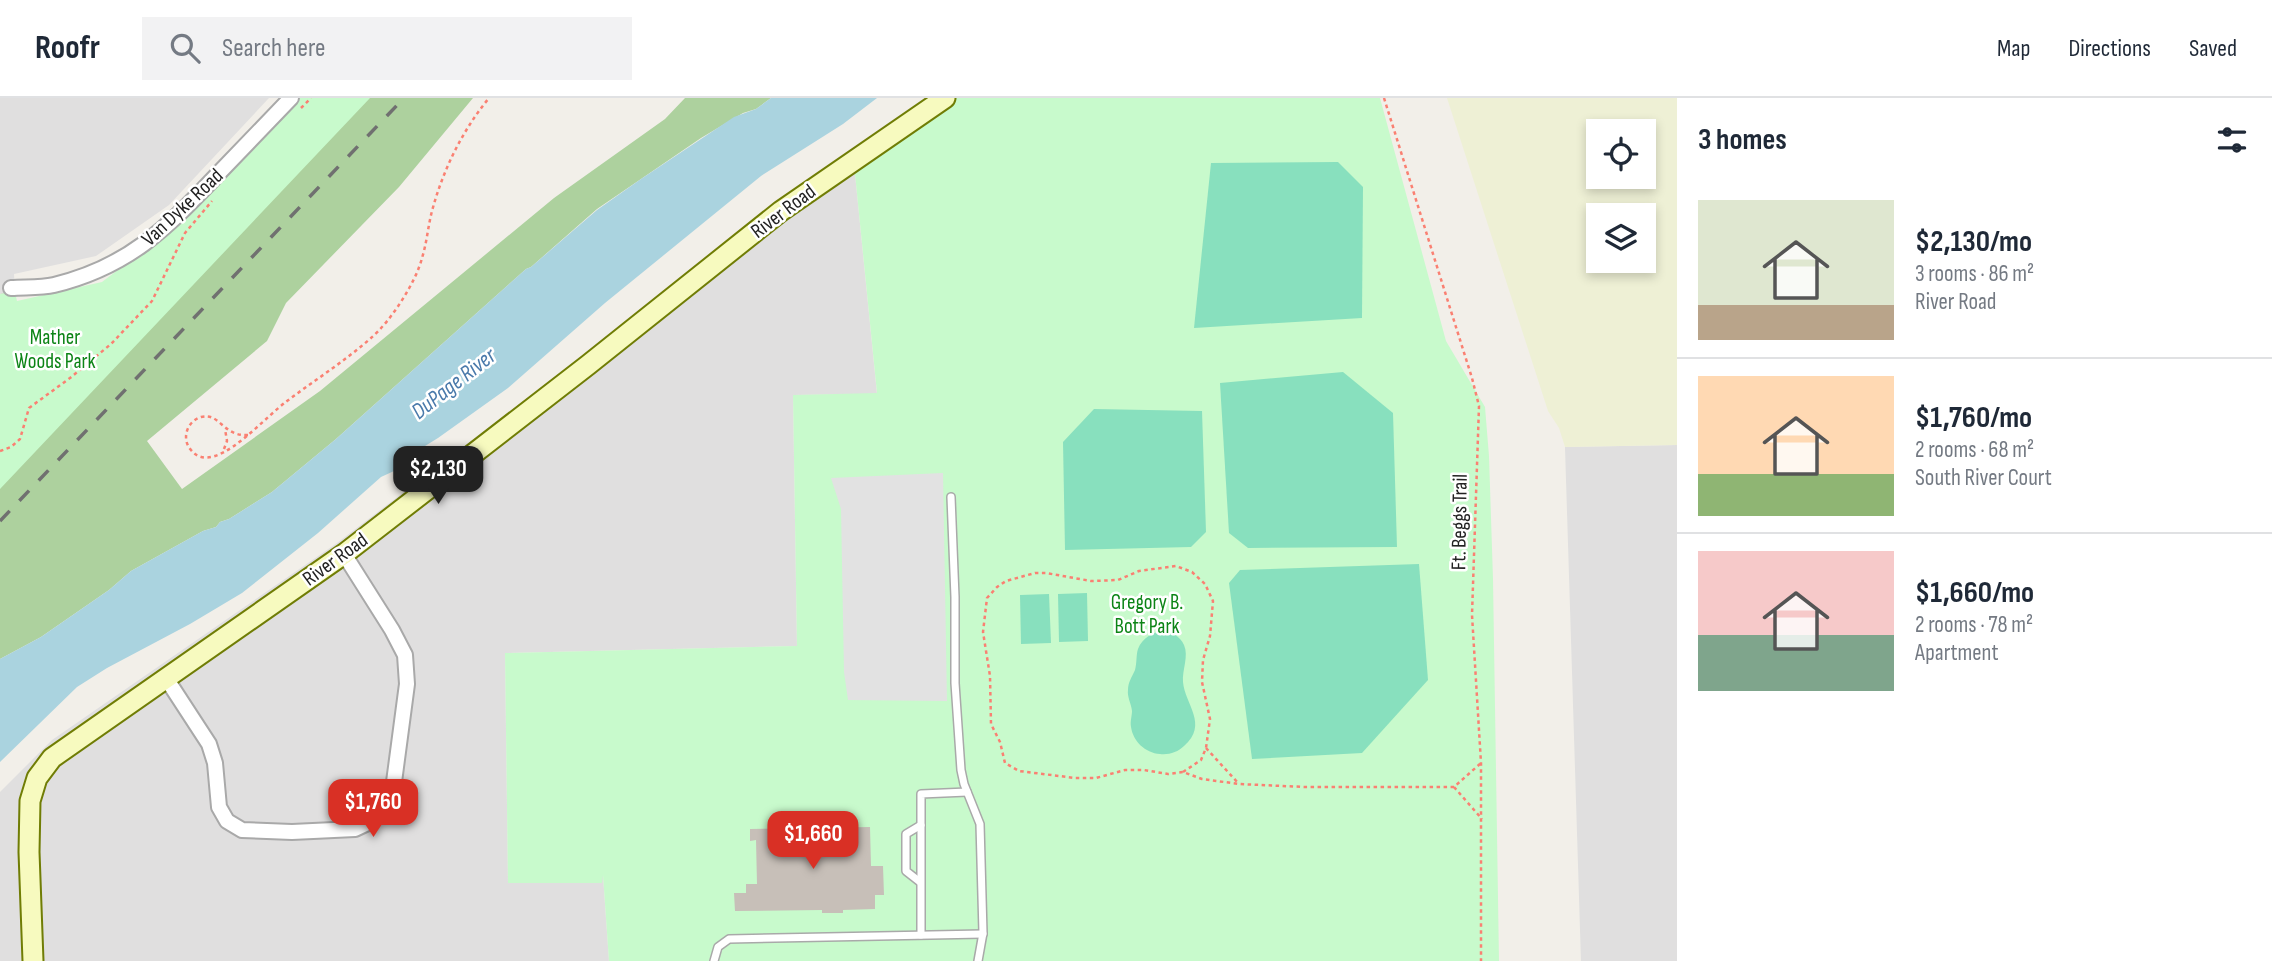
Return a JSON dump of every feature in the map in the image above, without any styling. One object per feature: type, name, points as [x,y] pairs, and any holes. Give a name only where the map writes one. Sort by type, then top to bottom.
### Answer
[{"type":"street","name":"Van Dyke Road","points":[[11,288],[51,286],[92,274],[150,241],[176,218],[291,98]]},
{"type":"street","name":"River Road","points":[[33,961],[30,801],[37,778],[52,758],[344,554],[781,211],[945,98]]},
{"type":"street","points":[[166,678],[209,744],[215,763],[219,807],[227,821],[242,830],[292,832],[355,829],[372,821],[385,804],[394,782],[407,684],[405,655],[344,554]]},
{"type":"lane","points":[[951,497],[961,769],[980,824],[983,934],[978,961]]},
{"type":"lane","points":[[921,935],[921,794],[967,792]]},
{"type":"lane","points":[[920,882],[906,871],[906,834],[921,825]]},
{"type":"lane","points":[[714,961],[718,947],[729,939],[983,934]]},
{"type":"path","points":[[295,115],[311,98]]},
{"type":"path","points":[[248,435],[234,434],[212,417],[205,416],[194,420],[188,426],[186,435],[188,447],[195,455],[204,458],[222,452],[248,435],[286,402],[374,335],[409,288],[422,261],[432,211],[451,159],[463,134],[489,98]]},
{"type":"path","name":"Ft. Beggs Trail","points":[[1384,98],[1479,406],[1472,615],[1481,763],[1481,961]]},
{"type":"path","points":[[0,452],[20,439],[29,408],[111,344],[152,301],[186,233],[213,200]]},
{"type":"path","points":[[222,452],[227,441],[224,427]]},
{"type":"path","points":[[1176,566],[1192,572],[1205,584],[1213,601],[1202,682],[1210,719],[1206,748],[1201,760],[1183,772],[1168,774],[1144,769],[1125,769],[1096,778],[1075,778],[1019,771],[1005,763],[1000,742],[991,724],[990,676],[983,632],[987,598],[997,587],[1006,581],[1035,573],[1091,581],[1118,580],[1139,570],[1176,566]]},
{"type":"path","points":[[1206,748],[1239,785]]},
{"type":"path","points":[[1183,772],[1202,779],[1239,785],[1454,787],[1481,763]]},
{"type":"path","points":[[1454,787],[1482,819]]},
{"type":"shaded area","points":[[0,98],[269,98],[169,205],[96,256],[14,274],[15,292],[0,294]]},
{"type":"shaded area","points":[[854,164],[877,394],[793,395],[797,646],[505,653],[508,883],[602,883],[602,861],[609,961],[0,961],[0,792],[52,740],[337,543],[821,174]]},
{"type":"shaded area","points":[[1677,445],[1677,961],[1581,961],[1565,447]]},
{"type":"shaded area","points":[[943,473],[947,701],[848,700],[844,672],[841,509],[831,478]]},
{"type":"green space","name":"Mather Woods Park","points":[[300,98],[370,98],[0,489],[0,294],[15,292],[17,301],[102,282],[181,222]]},
{"type":"green space","points":[[311,98],[473,98],[399,187],[286,303],[267,341],[147,441],[182,489],[320,391],[554,198],[665,119],[685,98],[771,98],[756,109],[743,113],[701,138],[597,209],[272,492],[220,522],[216,527],[203,531],[131,571],[109,590],[41,637],[0,659],[0,294],[15,292],[23,369],[17,407]]},
{"type":"green space","name":"Gregory B. Bott Park","points":[[951,98],[1380,98],[1446,341],[1485,407],[1493,579],[1499,961],[609,961],[603,875],[602,883],[508,883],[505,653],[797,646],[793,395],[877,393],[854,164]]},
{"type":"green space","points":[[1447,98],[1677,98],[1677,445],[1565,447],[1559,428],[1548,411]]},
{"type":"green space","points":[[1338,162],[1363,187],[1362,318],[1194,328],[1211,163]]},
{"type":"green space","points":[[1343,372],[1393,413],[1397,547],[1248,548],[1229,533],[1220,383]]},
{"type":"green space","points":[[1094,409],[1202,411],[1206,532],[1191,547],[1065,550],[1063,442]]},
{"type":"green space","points":[[1419,564],[1428,680],[1362,753],[1252,759],[1229,583],[1240,570]]},
{"type":"green space","points":[[1087,593],[1088,641],[1059,642],[1058,594]]},
{"type":"green space","points":[[1049,594],[1051,643],[1021,644],[1020,595]]},
{"type":"green space","points":[[1163,631],[1175,635],[1184,645],[1186,654],[1183,682],[1194,714],[1195,730],[1184,746],[1163,754],[1145,749],[1134,737],[1128,693],[1140,645],[1148,636]]},
{"type":"water","name":"DuPage River","points":[[771,98],[877,98],[843,124],[761,176],[605,303],[508,388],[412,454],[394,471],[381,477],[318,533],[242,593],[77,687],[0,762],[0,659],[41,637],[109,590],[131,571],[203,531],[216,527],[220,522],[272,492],[597,210],[734,117],[756,109]]},
{"type":"building","points":[[870,827],[871,866],[883,866],[884,895],[875,895],[875,909],[843,910],[843,913],[822,913],[822,910],[735,911],[734,893],[746,893],[746,884],[757,884],[756,840],[750,841],[750,829]]},
{"type":"railway","points":[[0,521],[404,98]]}]
